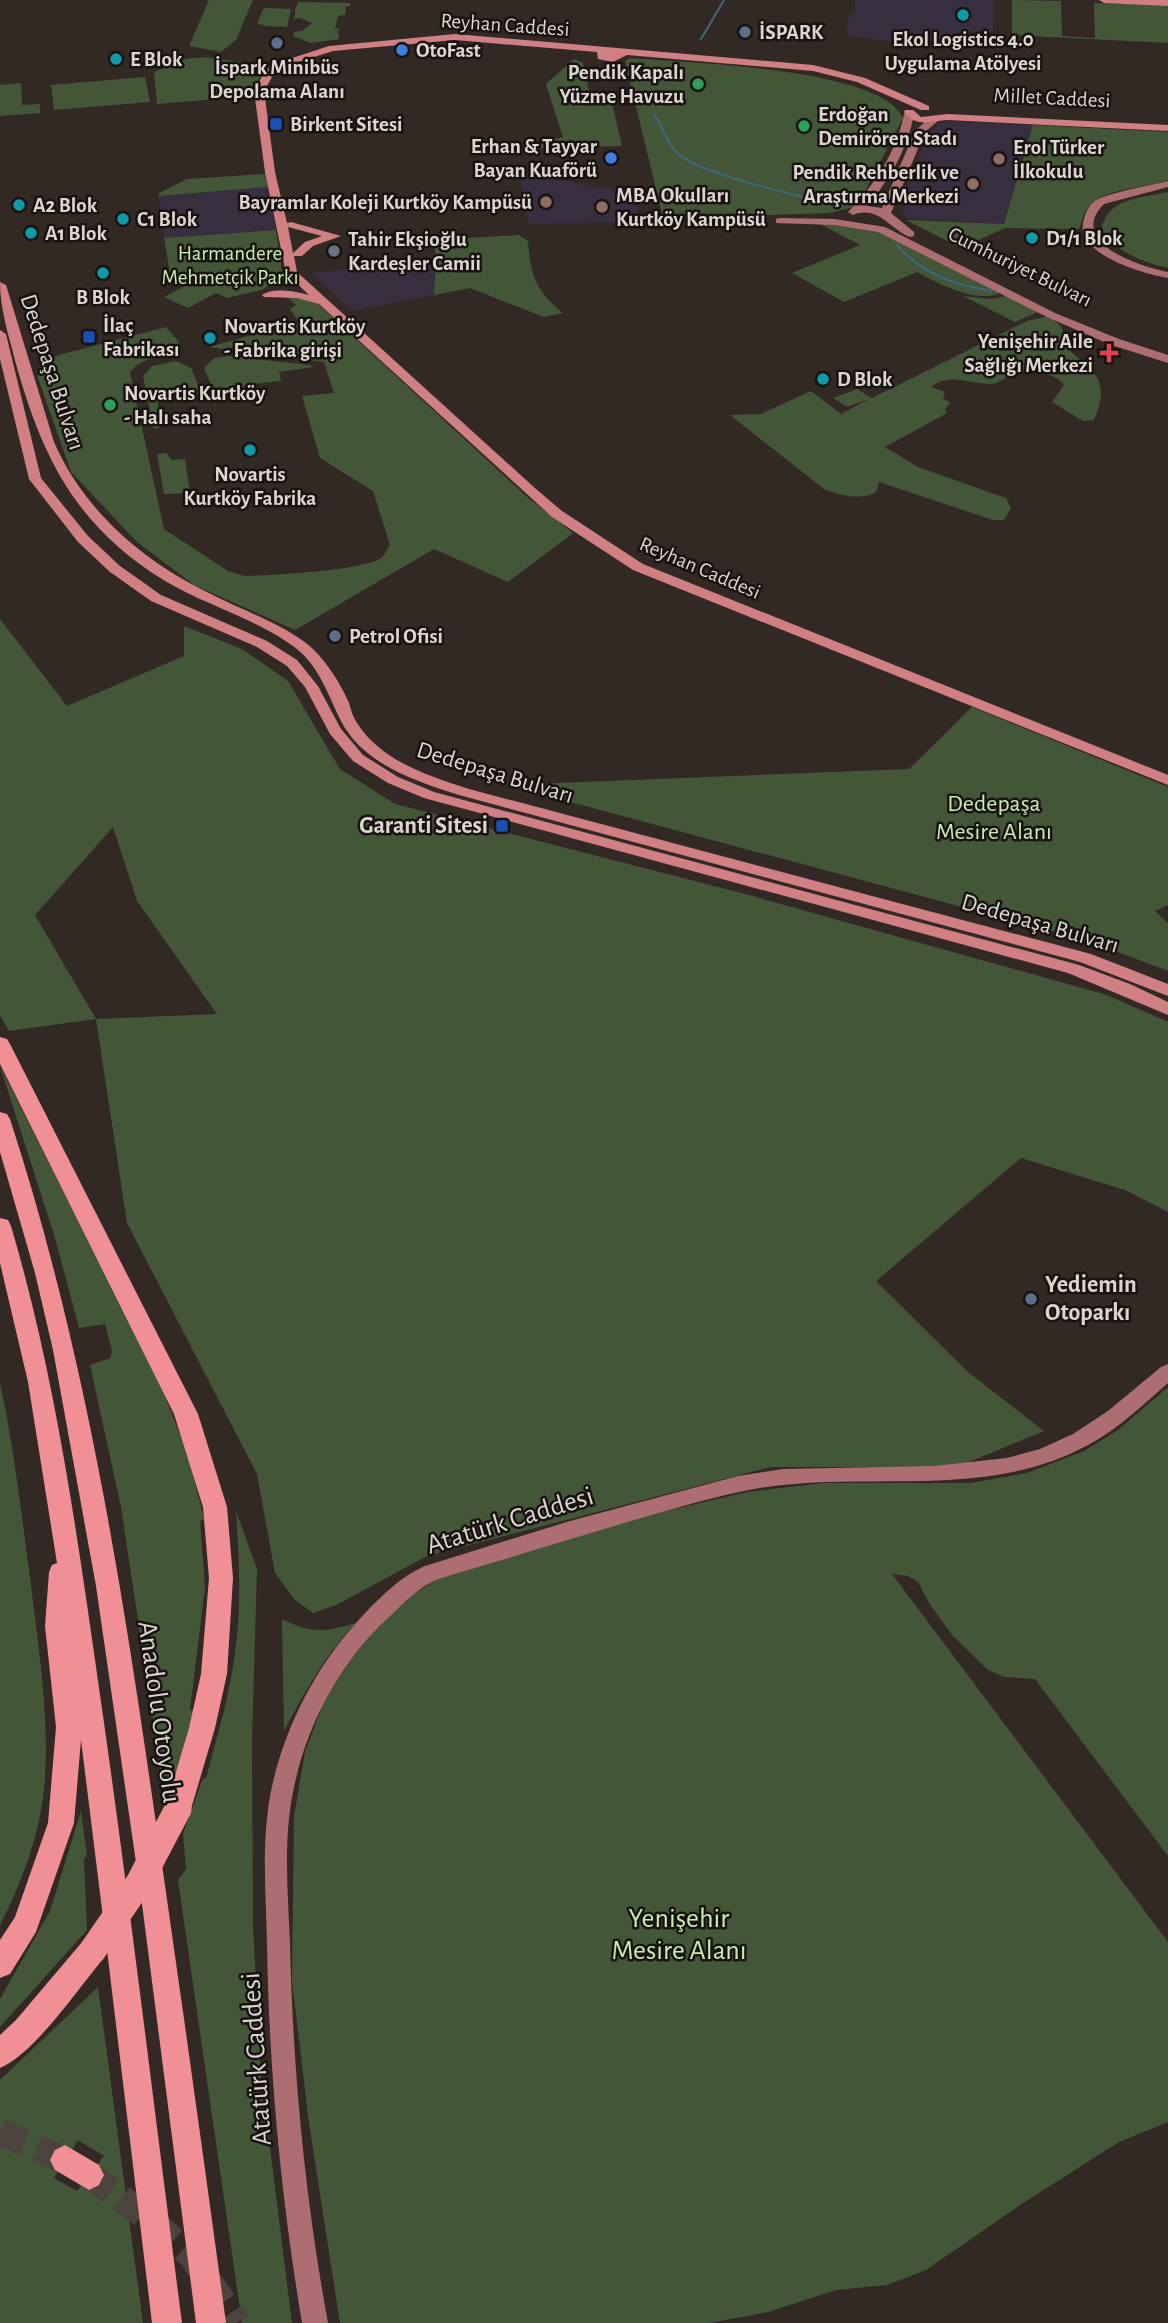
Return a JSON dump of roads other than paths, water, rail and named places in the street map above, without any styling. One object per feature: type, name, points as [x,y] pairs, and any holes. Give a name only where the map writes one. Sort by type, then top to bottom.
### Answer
[{"type":"highway","points":[[0,1044],[186,1414],[215,1507],[221,1578],[214,1674],[202,1728],[178,1809],[139,1883],[93,1950],[26,2030],[0,2054]]},
{"type":"highway","name":"Anadolu Otoyolu","points":[[0,1119],[43,1261],[57,1319],[84,1442],[104,1555],[159,1926],[211,2323]]},
{"type":"highway","points":[[0,1226],[11,1261],[42,1400],[64,1528],[102,1793],[167,2323]]},
{"type":"highway","points":[[0,1965],[26,1923],[61,1823],[69,1727],[57,1626],[64,1528]]},
{"type":"main road","points":[[1104,0],[1168,2]]},
{"type":"main road","name":"Reyhan Caddesi","points":[[932,113],[861,80],[813,68],[466,41],[405,41],[336,51],[296,63],[271,82],[265,107],[294,260],[305,283],[323,303],[548,507],[638,567],[1168,780]]},
{"type":"main road","name":"Reyhan Caddesi","points":[[613,53],[814,72],[856,83],[897,103],[921,120],[932,113]]},
{"type":"main road","name":"Reyhan Caddesi","points":[[265,107],[291,225],[294,260]]},
{"type":"main road","name":"Millet Caddesi","points":[[932,113],[1168,125]]},
{"type":"main road","points":[[267,293],[281,281],[294,260],[309,244],[335,236],[291,225]]},
{"type":"main road","points":[[267,293],[305,283]]},
{"type":"main road","name":"Reyhan Caddesi","points":[[305,283],[555,502],[618,545],[653,565],[1168,773]]},
{"type":"main road","name":"Dedepaşa Bulvarı","points":[[0,285],[26,377],[61,470],[83,502],[126,545],[167,576],[301,646],[317,662],[332,684],[349,723],[365,743],[384,758],[425,779],[1085,958],[1168,990]]},
{"type":"main road","points":[[267,293],[297,295],[323,303]]},
{"type":"main road","name":"Dedepaşa Bulvarı","points":[[0,334],[34,474],[44,493],[98,554],[141,588],[174,607],[262,644],[292,663],[312,686],[335,730],[358,758],[409,787],[668,861],[1073,970],[1124,988],[1168,1009]]},
{"type":"main road","points":[[34,474],[52,477],[61,470]]},
{"type":"main road","points":[[44,493],[60,485],[74,489]]},
{"type":"main road","points":[[141,588],[156,590],[165,587],[169,581],[167,576]]},
{"type":"main road","points":[[174,607],[174,599],[180,595],[200,595]]},
{"type":"street","points":[[865,225],[853,220],[855,211],[878,185],[907,129],[909,113]]},
{"type":"street","points":[[886,214],[871,208],[836,216],[780,221],[865,225],[883,223],[920,131],[932,113]]},
{"type":"street","points":[[1168,186],[1108,205],[1100,214],[1096,231],[1126,257],[1151,267],[1168,270]]},
{"type":"street","points":[[1168,186],[1100,202],[1093,209],[1087,226],[1092,239],[1120,260],[1168,275]]},
{"type":"street","name":"Cumhuriyet Bulvarı","points":[[886,214],[912,236],[1061,315],[1168,352]]},
{"type":"street","name":"Cumhuriyet Bulvarı","points":[[865,225],[887,231],[1115,342],[1168,359]]},
{"type":"street","name":"Atatürk Caddesi","points":[[315,2323],[305,2269],[285,2098],[278,1975],[277,1826],[296,1739],[329,1672],[353,1639],[386,1606],[422,1577],[563,1531],[739,1485],[781,1478],[951,1476],[1000,1469],[1038,1458],[1080,1440],[1121,1412],[1168,1372]]},
{"type":"waterway","points":[[701,39],[724,0]]},
{"type":"waterway","points":[[654,114],[673,148],[688,161],[728,177],[837,205]]},
{"type":"waterway","points":[[897,245],[917,264],[940,277],[992,291]]},
{"type":"tunnel","points":[[0,2132],[65,2160]]},
{"type":"tunnel","points":[[89,2175],[139,2211],[192,2256],[237,2323]]},
{"type":"place","name":"Ekol Logistics 4.0 Uygulama Atölyesi","points":[[963,15]]},
{"type":"place","name":"İSPARK","points":[[745,32]]},
{"type":"place","name":"İspark Minibüs Depolama Alanı","points":[[277,43]]},
{"type":"place","name":"OtoFast","points":[[402,50]]},
{"type":"place","name":"E Blok","points":[[116,59]]},
{"type":"place","name":"Pendik Kapalı Yüzme Havuzu","points":[[698,84]]},
{"type":"place","name":"Birkent Sitesi","points":[[276,124]]},
{"type":"place","name":"Erdoğan Demirören Stadı","points":[[804,126]]},
{"type":"place","name":"Erhan & Tayyar Bayan Kuaförü","points":[[611,158]]},
{"type":"place","name":"Erol Türker İlkokulu","points":[[999,159]]},
{"type":"place","name":"Pendik Rehberlik ve Araştırma Merkezi","points":[[973,184]]},
{"type":"place","name":"Bayramlar Koleji Kurtköy Kampüsü","points":[[546,202]]},
{"type":"place","name":"A2 Blok","points":[[19,205]]},
{"type":"place","name":"MBA Okulları Kurtköy Kampüsü","points":[[602,207]]},
{"type":"place","name":"C1 Blok","points":[[123,219]]},
{"type":"place","name":"A1 Blok","points":[[31,233]]},
{"type":"place","name":"D1/1 Blok","points":[[1032,238]]},
{"type":"place","name":"Tahir Ekşioğlu Kardeşler Camii","points":[[334,251]]},
{"type":"place","name":"B Blok","points":[[103,273]]},
{"type":"place","name":"İlaç Fabrikası","points":[[89,337]]},
{"type":"place","name":"Novartis Kurtköy - Fabrika girişi","points":[[210,338]]},
{"type":"place","name":"Yenişehir Aile Sağlığı Merkezi","points":[[1109,353]]},
{"type":"place","name":"D Blok","points":[[823,379]]},
{"type":"place","name":"Novartis Kurtköy - Halı saha","points":[[110,405]]},
{"type":"place","name":"Novartis Kurtköy Fabrika","points":[[250,450]]},
{"type":"place","name":"Petrol Ofisi","points":[[335,636]]},
{"type":"place","name":"Garanti Sitesi","points":[[502,826]]},
{"type":"place","name":"Yediemin Otoparkı","points":[[1031,1299]]},
{"type":"park label","name":"Harmandere Mehmetçik Parkı","points":[[230,265]]},
{"type":"park label","name":"Dedepaşa Mesire Alanı","points":[[994,818]]},
{"type":"park label","name":"Yenişehir Mesire Alanı","points":[[679,1935]]}]
